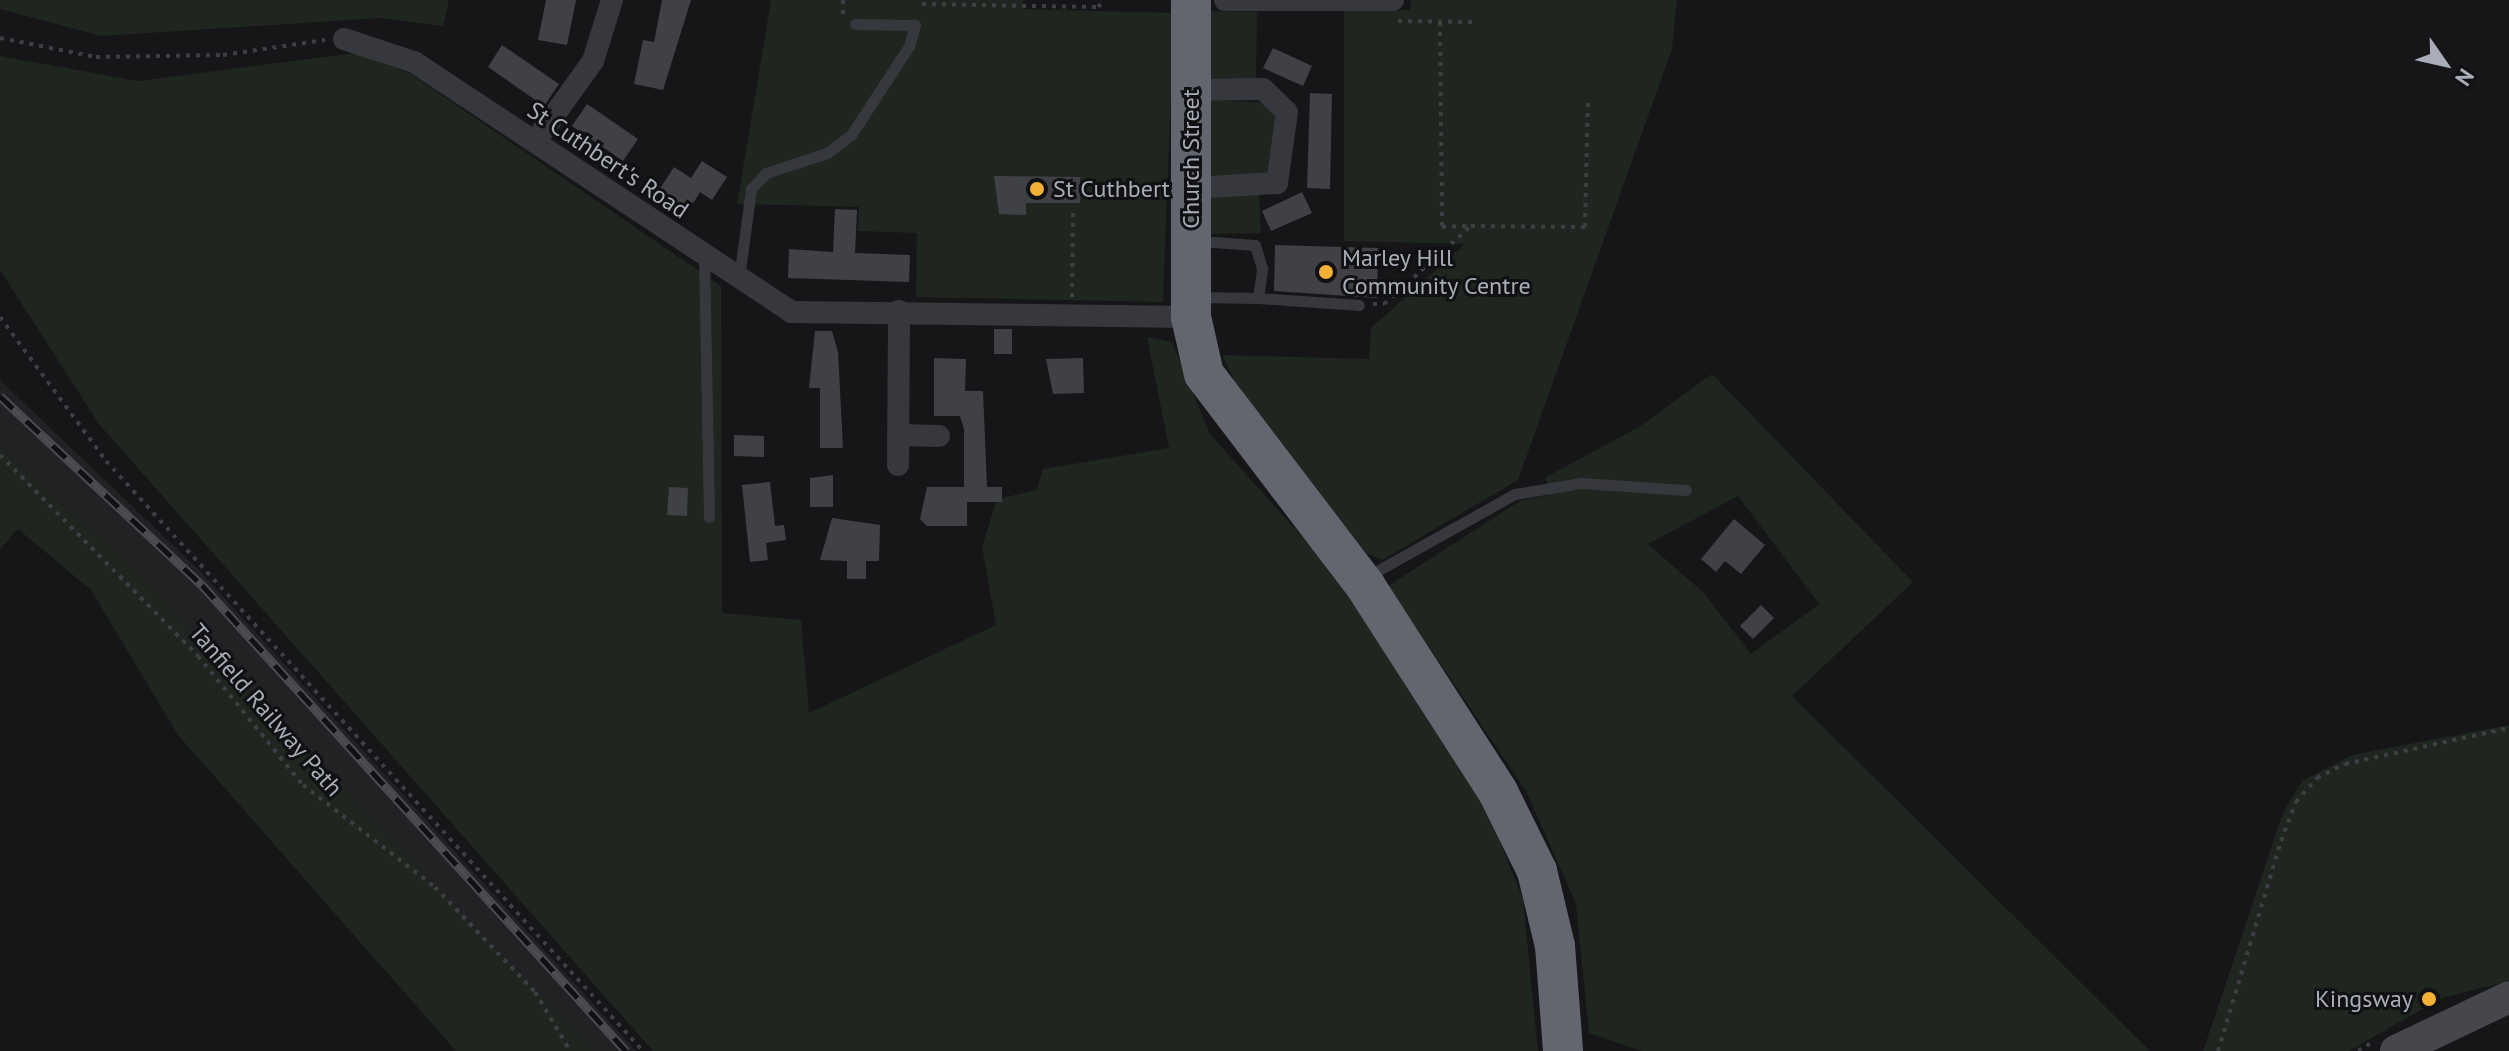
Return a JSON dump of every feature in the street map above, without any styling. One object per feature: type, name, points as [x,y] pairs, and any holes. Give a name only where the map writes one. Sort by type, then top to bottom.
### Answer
[{"type":"highway","name":"Church Street","points":[[1191,0],[1191,307],[1204,374],[1361,580],[1447,707],[1537,871],[1555,946],[1563,1051]]},
{"type":"street","points":[[535,142],[593,61],[612,0]]},
{"type":"street","points":[[1225,0],[1394,11]]},
{"type":"street","name":"St Cuthbert's Road","points":[[344,39],[414,62],[791,312],[1071,315],[1191,307]]},
{"type":"street","points":[[1190,90],[1263,89],[1287,112],[1277,183],[1191,188]]},
{"type":"street","points":[[898,465],[899,311]]},
{"type":"street","points":[[898,435],[939,436]]},
{"type":"street","points":[[2396,1051],[2509,997]]},
{"type":"lane","points":[[739,278],[751,189],[766,173],[827,153],[851,135],[909,46],[915,25],[855,24]]},
{"type":"lane","points":[[1191,241],[1255,245],[1262,268],[1258,298]]},
{"type":"lane","points":[[704,256],[709,517]]},
{"type":"lane","points":[[1191,307],[1258,298],[1359,305]]},
{"type":"lane","points":[[1361,580],[1515,494],[1581,483],[1686,490]]},
{"type":"path","points":[[922,4],[1027,3],[1098,7],[1105,0]]},
{"type":"path","points":[[1394,11],[1440,22],[1474,22]]},
{"type":"path","points":[[1440,22],[1442,227],[1585,227],[1588,99]]},
{"type":"path","points":[[0,38],[96,57],[223,55],[344,39]]},
{"type":"path","points":[[1071,315],[1073,212]]},
{"type":"path","points":[[1359,305],[1384,304],[1471,226]]},
{"type":"path","points":[[0,317],[13,341],[51,377],[106,461],[643,1051]]},
{"type":"path","name":"Tanfield Railway Path","points":[[0,455],[198,656],[303,785],[445,897],[535,992],[570,1051]]},
{"type":"path","points":[[2218,1051],[2281,841],[2296,802],[2317,778],[2345,764],[2509,728]]},
{"type":"shaded area","points":[[0,0],[449,0],[443,26],[380,18],[101,36],[0,9]]},
{"type":"shaded area","points":[[771,0],[1023,0],[1023,9],[1174,13],[1163,302],[916,297],[917,233],[858,231],[859,207],[737,204]]},
{"type":"shaded area","points":[[1411,0],[1677,0],[1672,49],[1518,480],[1382,560],[1367,554],[1297,468],[1240,392],[1222,355],[1369,359],[1371,328],[1465,244],[1344,241],[1344,11],[1410,10]]},
{"type":"shaded area","points":[[1210,11],[1257,12],[1256,81],[1211,80]]},
{"type":"shaded area","points":[[356,53],[411,74],[721,286],[722,613],[801,620],[809,713],[996,625],[982,547],[997,499],[1037,490],[1043,469],[1169,448],[1147,337],[1172,342],[1210,434],[1323,560],[1476,783],[1523,899],[1538,1051],[653,1051],[99,424],[0,270],[0,56],[138,81]]},
{"type":"shaded area","points":[[1208,100],[1266,103],[1280,115],[1278,155],[1265,179],[1207,177]]},
{"type":"shaded area","points":[[1259,194],[1261,233],[1204,234],[1204,195]]},
{"type":"shaded area","points":[[1712,374],[1913,582],[1792,696],[2150,1051],[1642,1051],[1589,1033],[1576,904],[1526,791],[1388,586],[1520,501],[1549,495],[1546,477],[1639,427]],"holes":[[[1738,496],[1819,604],[1751,654],[1704,593],[1648,544]]]},
{"type":"shaded area","points":[[0,380],[200,571],[636,1051],[594,1051],[124,560],[0,448]]},
{"type":"shaded area","points":[[0,448],[124,560],[594,1051],[456,1051],[178,735],[91,590],[18,529],[0,549]]},
{"type":"shaded area","points":[[2509,725],[2509,981],[2442,998],[2349,1051],[2203,1051],[2283,813],[2302,781],[2352,755]]},
{"type":"building","points":[[546,0],[576,0],[567,45],[538,40]]},
{"type":"building","points":[[662,0],[691,0],[663,90],[634,84],[643,40],[654,42]]},
{"type":"building","points":[[502,45],[559,84],[544,106],[488,67]]},
{"type":"building","points":[[1273,48],[1312,66],[1303,86],[1263,68]]},
{"type":"building","points":[[1310,93],[1332,94],[1330,189],[1307,188]]},
{"type":"building","points":[[587,104],[638,139],[623,161],[572,126]]},
{"type":"building","points":[[702,161],[727,177],[712,200],[700,192],[689,210],[659,190],[674,167],[691,178]]},
{"type":"building","name":"St Cuthbert","points":[[994,176],[1080,177],[1080,203],[1026,203],[1026,215],[999,214]]},
{"type":"building","points":[[1302,192],[1312,213],[1271,231],[1262,211]]},
{"type":"building","points":[[835,209],[857,210],[855,253],[910,255],[909,282],[788,278],[789,249],[833,252]]},
{"type":"building","name":"Marley Hill Community Centre","points":[[1275,245],[1378,248],[1377,298],[1274,291]]},
{"type":"building","points":[[994,329],[1012,329],[1012,354],[994,354]]},
{"type":"building","points":[[815,331],[832,331],[838,352],[843,448],[820,448],[820,388],[809,388]]},
{"type":"building","points":[[934,358],[966,359],[965,391],[983,391],[987,487],[1002,487],[1002,502],[967,502],[967,526],[927,526],[920,519],[927,487],[964,487],[964,429],[960,416],[934,416]]},
{"type":"building","points":[[1083,358],[1084,393],[1053,394],[1046,359]]},
{"type":"building","points":[[734,435],[764,436],[764,457],[734,456]]},
{"type":"building","points":[[833,475],[833,507],[810,507],[810,478]]},
{"type":"building","points":[[770,482],[775,526],[784,525],[786,540],[766,543],[768,560],[750,562],[742,485]]},
{"type":"building","points":[[669,487],[688,488],[687,516],[667,515]]},
{"type":"building","points":[[832,518],[880,525],[879,561],[866,561],[866,579],[847,579],[847,561],[820,560]]},
{"type":"building","points":[[1734,519],[1765,545],[1741,574],[1725,561],[1716,572],[1701,559]]},
{"type":"building","points":[[1761,605],[1774,618],[1753,639],[1740,626]]},
{"type":"railway","points":[[0,396],[202,585],[626,1051]]},
{"type":"place","name":"St Cuthbert","points":[[1037,189]]},
{"type":"place","name":"Marley Hill Community Centre","points":[[1326,272]]},
{"type":"place","name":"Kingsway","points":[[2429,999]]}]
